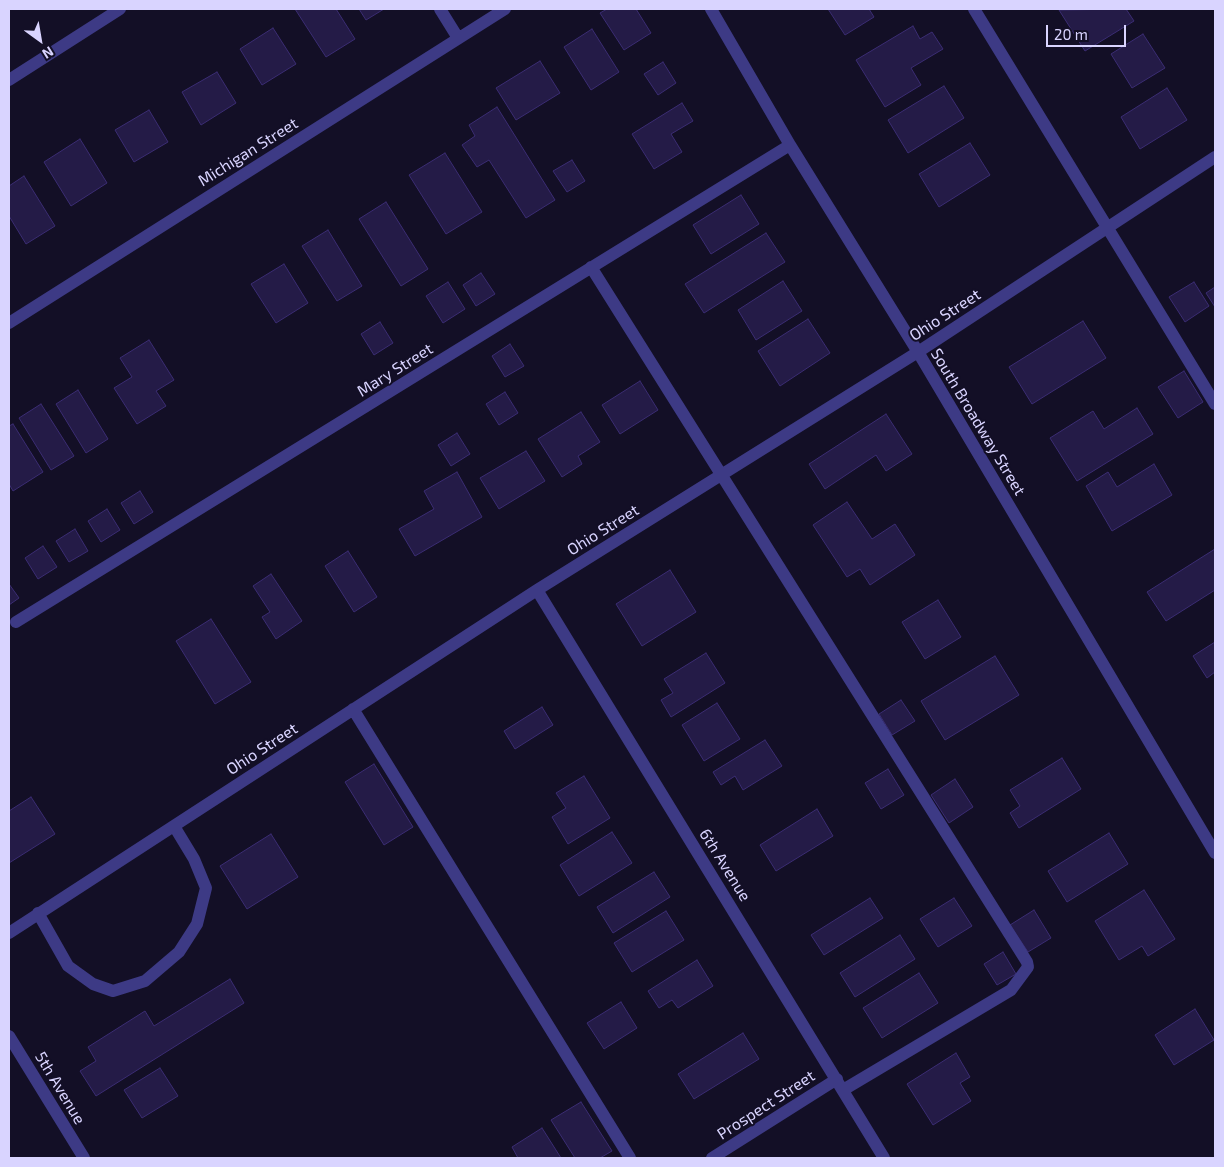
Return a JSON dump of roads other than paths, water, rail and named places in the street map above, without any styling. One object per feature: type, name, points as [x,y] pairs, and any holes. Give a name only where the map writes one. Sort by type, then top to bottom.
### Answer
[{"type":"street","points":[[9,80],[120,9]]},
{"type":"street","points":[[440,9],[458,38]]},
{"type":"street","name":"Michigan Street","points":[[9,323],[505,9]]},
{"type":"street","name":"South Broadway Street","points":[[711,9],[790,145],[918,352],[1215,853]]},
{"type":"street","points":[[974,9],[1215,404]]},
{"type":"street","name":"Mary Street","points":[[16,622],[790,145]]},
{"type":"street","name":"Ohio Street","points":[[9,933],[537,590],[918,352],[1215,157]]},
{"type":"street","points":[[592,268],[1027,962],[1028,967],[1011,990],[843,1090]]},
{"type":"street","name":"6th Avenue","points":[[537,590],[884,1158]]},
{"type":"street","points":[[354,709],[630,1158]]},
{"type":"street","points":[[38,913],[68,966],[93,984],[113,991],[145,981],[179,952],[198,924],[206,888],[194,859],[174,826]]},
{"type":"street","name":"5th Avenue","points":[[9,1036],[84,1158]]},
{"type":"street","name":"Prospect Street","points":[[712,1158],[836,1079]]}]
